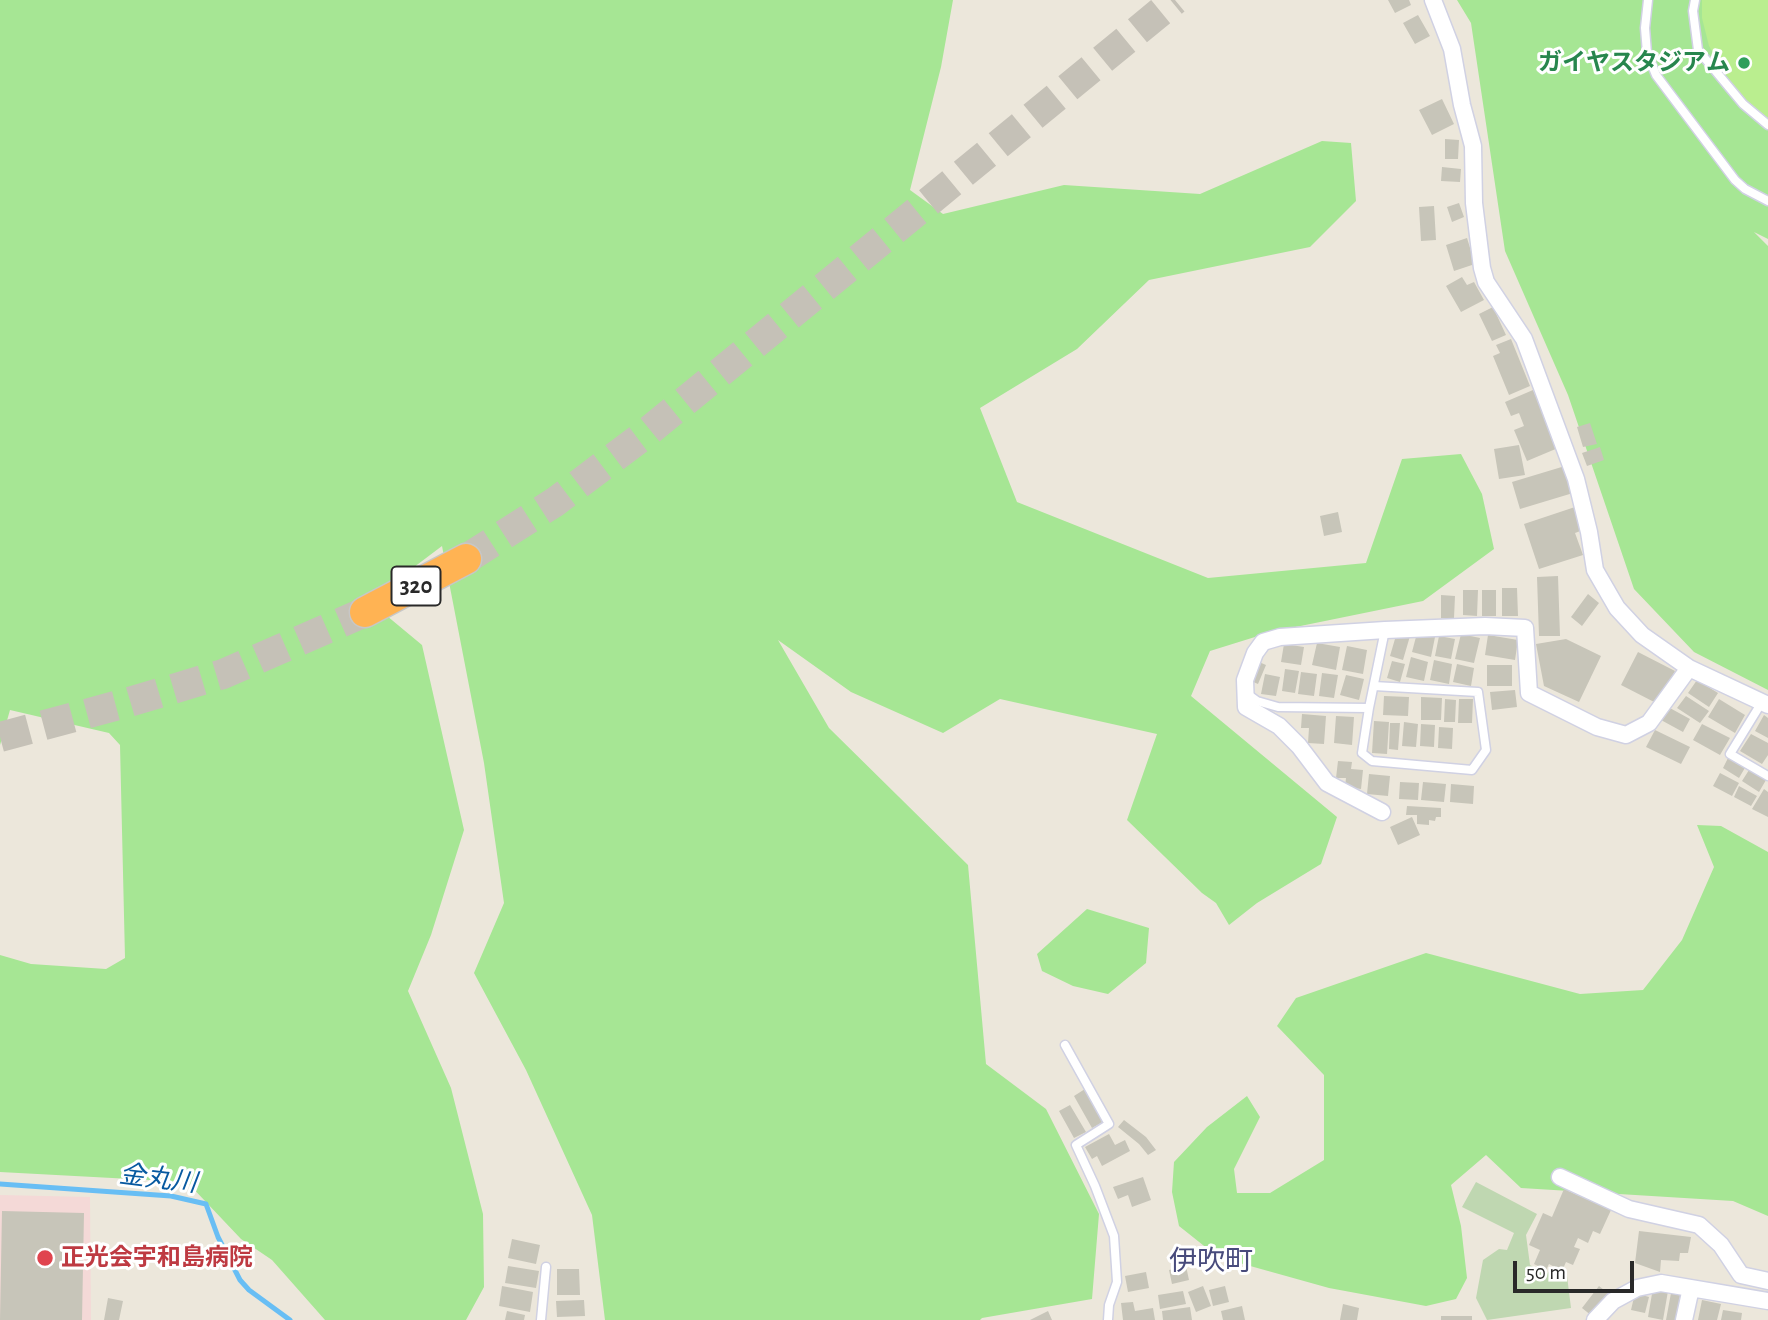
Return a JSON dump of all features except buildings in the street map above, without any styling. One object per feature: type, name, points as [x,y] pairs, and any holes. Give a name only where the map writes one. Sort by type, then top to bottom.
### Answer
[{"type":"highway","name":"320","points":[[365,612],[466,559]]},
{"type":"street","points":[[1433,0],[1452,49],[1473,146],[1474,203],[1482,268],[1486,282],[1524,338],[1576,479],[1595,570],[1617,608],[1642,635],[1689,668],[1765,704]]},
{"type":"street","points":[[1382,812],[1327,783],[1299,746],[1279,726],[1246,707],[1244,680],[1255,653],[1263,642],[1280,637],[1385,629],[1485,626],[1525,628],[1529,693],[1597,727],[1626,735],[1649,723],[1689,668]]},
{"type":"street","points":[[1560,1177],[1629,1209],[1699,1224],[1721,1245],[1741,1275],[1768,1282]]},
{"type":"street","points":[[1595,1320],[1613,1301],[1637,1288],[1661,1283],[1768,1301]]},
{"type":"street","points":[[1684,1320],[1691,1288]]},
{"type":"lane","points":[[1648,0],[1645,28],[1647,53],[1656,75],[1735,180],[1745,189],[1768,201]]},
{"type":"lane","points":[[1695,0],[1693,11],[1698,50],[1743,104],[1768,125]]},
{"type":"lane","points":[[1374,686],[1478,692],[1486,750],[1472,770],[1373,761],[1362,753],[1369,708],[1385,629]]},
{"type":"lane","points":[[1244,691],[1257,701],[1278,707],[1369,708]]},
{"type":"lane","points":[[1765,704],[1730,754],[1768,776]]},
{"type":"lane","points":[[1065,1045],[1110,1124],[1076,1145],[1096,1186],[1114,1236],[1117,1282],[1109,1305],[1108,1320]]},
{"type":"lane","points":[[541,1320],[546,1267]]},
{"type":"shaded area","name":"正光会宇和島病院","points":[[0,1195],[90,1197],[91,1320],[0,1320]]},
{"type":"green space","points":[[0,0],[953,0],[941,67],[910,190],[943,214],[1064,185],[1200,194],[1322,141],[1351,143],[1356,201],[1310,247],[1149,280],[1077,349],[980,408],[1017,502],[1208,578],[1366,563],[1402,459],[1461,454],[1482,494],[1494,549],[1423,601],[1271,632],[1210,651],[1191,696],[1337,817],[1321,864],[1257,903],[1229,925],[1216,903],[1202,893],[1127,820],[1157,734],[1000,699],[943,733],[851,692],[778,640],[829,728],[968,865],[986,1064],[1046,1109],[1099,1214],[1092,1299],[980,1320],[605,1320],[592,1215],[526,1070],[474,973],[504,903],[484,763],[442,546],[369,601],[422,645],[464,830],[431,935],[408,991],[451,1088],[483,1214],[484,1287],[466,1320],[325,1320],[272,1260],[241,1239],[187,1182],[0,1172],[0,955],[31,964],[106,969],[125,958],[120,745],[109,733],[10,710],[0,745]]},
{"type":"green space","points":[[1457,0],[1768,0],[1768,239],[1754,232],[1768,246],[1768,690],[1694,652],[1634,589],[1568,395],[1505,251],[1471,23]]},
{"type":"green space","name":"ガイヤスタジアム","points":[[1702,0],[1768,0],[1768,121],[1730,81],[1709,46],[1702,18]]},
{"type":"green space","points":[[1697,825],[1721,826],[1768,852],[1768,1216],[1733,1201],[1521,1188],[1486,1155],[1451,1185],[1461,1226],[1467,1278],[1456,1299],[1426,1306],[1329,1288],[1218,1257],[1179,1226],[1172,1192],[1174,1162],[1207,1127],[1247,1096],[1260,1117],[1234,1169],[1237,1193],[1270,1193],[1324,1160],[1324,1075],[1277,1026],[1296,998],[1426,953],[1580,994],[1643,990],[1682,940],[1714,867]]},
{"type":"green space","points":[[1087,909],[1149,928],[1146,963],[1108,994],[1073,986],[1042,971],[1037,954]]},
{"type":"green space","points":[[1476,1182],[1537,1214],[1526,1235],[1530,1265],[1546,1275],[1550,1270],[1567,1276],[1571,1308],[1487,1320],[1476,1298],[1483,1260],[1499,1249],[1507,1250],[1514,1233],[1462,1207]]},
{"type":"waterway","name":"金丸川","points":[[0,1184],[171,1196],[206,1204],[218,1237],[240,1280],[249,1290],[290,1320]]},
{"type":"tunnel","points":[[466,559],[555,502],[640,438],[1175,0]]},
{"type":"tunnel","points":[[0,737],[223,674],[365,612]]},
{"type":"place","name":"ガイヤスタジアム","points":[[1744,63]]},
{"type":"place","name":"正光会宇和島病院","points":[[45,1258]]},
{"type":"district","name":"伊吹町","points":[[1211,1262]]}]
